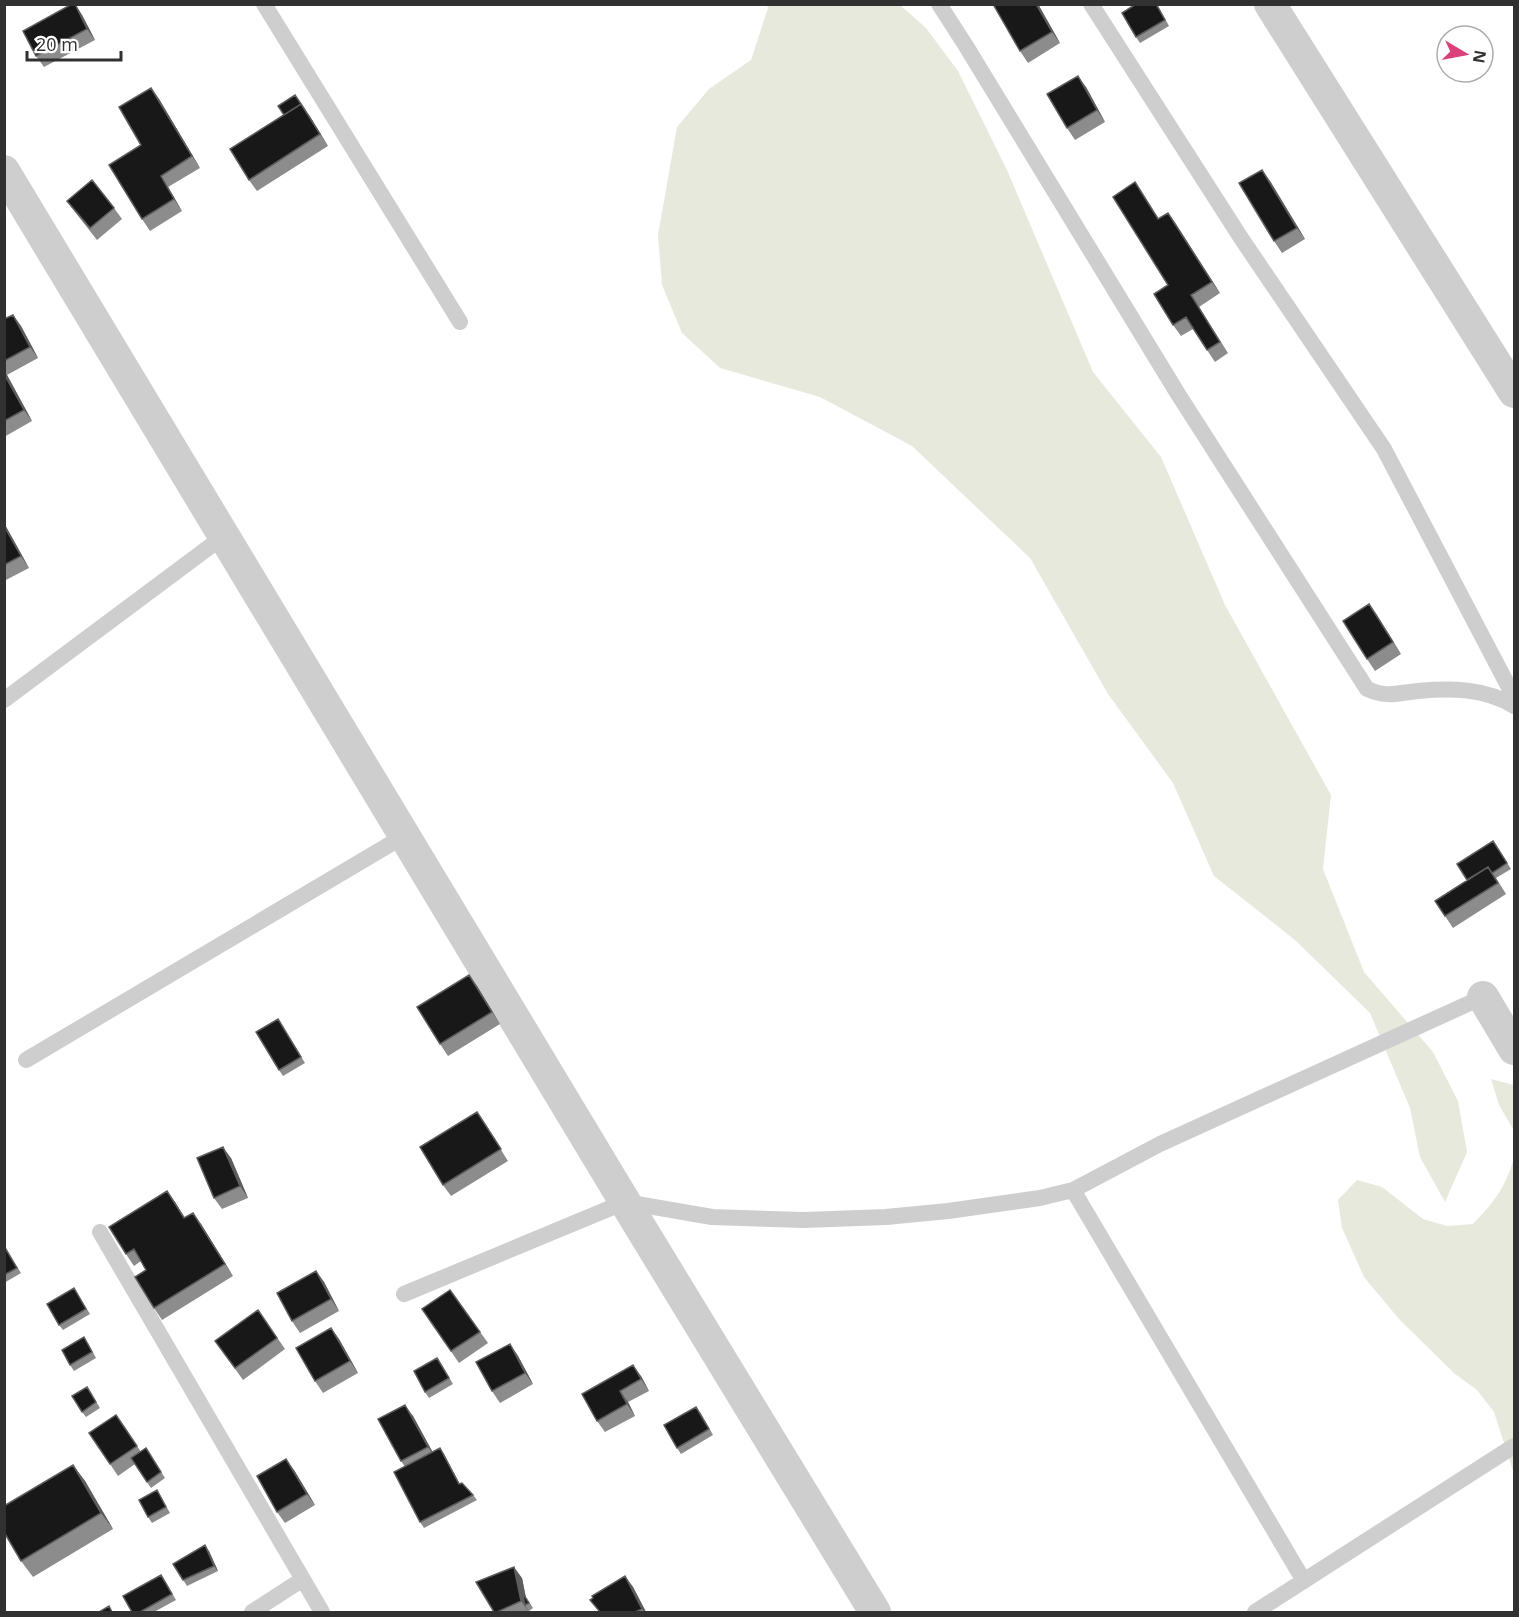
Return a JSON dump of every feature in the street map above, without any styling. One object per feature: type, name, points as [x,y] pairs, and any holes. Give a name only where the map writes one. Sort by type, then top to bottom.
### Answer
[{"type":"street","points":[[1270,4],[1515,392]]},
{"type":"street","points":[[4,171],[625,1202],[875,1612]]},
{"type":"street","points":[[1483,997],[1515,1049]]},
{"type":"lane","points":[[264,4],[460,322]]},
{"type":"lane","points":[[939,4],[1178,394],[1367,689],[1383,696],[1439,689],[1468,690],[1500,697],[1515,706]]},
{"type":"lane","points":[[1091,4],[1241,238],[1384,449],[1515,697]]},
{"type":"lane","points":[[4,700],[224,536]]},
{"type":"lane","points":[[26,1060],[404,836]]},
{"type":"lane","points":[[404,1294],[625,1202],[712,1217],[804,1220],[886,1217],[948,1211],[1040,1198],[1072,1190],[1160,1144],[1483,997]]},
{"type":"lane","points":[[1072,1190],[1304,1581]]},
{"type":"lane","points":[[100,1232],[322,1612]]},
{"type":"lane","points":[[1255,1612],[1515,1446]]},
{"type":"lane","points":[[252,1612],[303,1580]]},
{"type":"shaded area","points":[[767,5],[900,5],[926,28],[958,71],[1007,170],[1093,372],[1161,457],[1225,605],[1331,795],[1323,869],[1364,972],[1433,1052],[1458,1101],[1467,1152],[1445,1202],[1420,1157],[1410,1108],[1370,1013],[1295,940],[1214,876],[1173,783],[1108,694],[1030,558],[912,446],[820,397],[720,368],[682,333],[662,285],[658,235],[677,127],[709,89],[751,60]]},
{"type":"shaded area","points":[[1491,1079],[1514,1085],[1514,1148],[1513,1129],[1499,1105]]},
{"type":"shaded area","points":[[1514,1158],[1514,1474],[1494,1412],[1477,1390],[1455,1374],[1399,1319],[1364,1277],[1342,1228],[1338,1200],[1357,1180],[1382,1187],[1423,1219],[1447,1226],[1473,1224],[1498,1194]]},
{"type":"building","points":[[75,4],[87,29],[36,56],[23,31]]},
{"type":"building","points":[[993,4],[1036,4],[1052,32],[1020,51]]},
{"type":"building","points":[[1136,4],[1156,4],[1165,20],[1136,37],[1122,13]]},
{"type":"building","points":[[1078,76],[1097,110],[1067,128],[1047,94]]},
{"type":"building","points":[[151,88],[192,156],[161,176],[174,199],[142,219],[109,165],[141,145],[119,107]]},
{"type":"building","points":[[295,95],[301,104],[284,115],[278,106]]},
{"type":"building","points":[[301,104],[320,134],[249,180],[230,149]]},
{"type":"building","points":[[1262,170],[1297,228],[1274,241],[1239,183]]},
{"type":"building","points":[[92,180],[114,208],[90,228],[67,201]]},
{"type":"building","points":[[1135,182],[1158,219],[1168,213],[1212,282],[1191,295],[1220,342],[1207,350],[1186,317],[1173,325],[1154,294],[1168,285],[1113,197]]},
{"type":"building","points":[[13,315],[30,347],[4,361],[4,319]]},
{"type":"building","points":[[4,374],[24,410],[4,421]]},
{"type":"building","points":[[4,526],[21,556],[4,565]]},
{"type":"building","points":[[1369,604],[1393,642],[1367,659],[1343,621]]},
{"type":"building","points":[[1493,841],[1507,863],[1492,873],[1488,867],[1467,880],[1457,864]]},
{"type":"building","points":[[1488,867],[1498,883],[1445,916],[1435,901]]},
{"type":"building","points":[[469,975],[492,1012],[440,1044],[417,1007]]},
{"type":"building","points":[[278,1019],[301,1057],[279,1070],[256,1032]]},
{"type":"building","points":[[477,1112],[501,1149],[443,1185],[420,1147]]},
{"type":"building","points":[[223,1147],[240,1186],[214,1198],[197,1158]]},
{"type":"building","points":[[167,1191],[184,1218],[193,1213],[225,1264],[154,1308],[135,1277],[146,1270],[134,1249],[126,1254],[109,1227]]},
{"type":"building","points":[[4,1246],[17,1268],[4,1275]]},
{"type":"building","points":[[316,1271],[331,1299],[292,1321],[277,1293]]},
{"type":"building","points":[[74,1288],[86,1309],[59,1325],[47,1304]]},
{"type":"building","points":[[450,1290],[480,1332],[451,1351],[422,1309]]},
{"type":"building","points":[[258,1310],[277,1338],[235,1368],[215,1341]]},
{"type":"building","points":[[331,1328],[350,1361],[315,1381],[296,1348]]},
{"type":"building","points":[[84,1337],[92,1352],[70,1365],[62,1350]]},
{"type":"building","points":[[510,1344],[525,1373],[492,1391],[476,1362]]},
{"type":"building","points":[[437,1358],[449,1378],[425,1392],[414,1371]]},
{"type":"building","points":[[633,1365],[641,1379],[620,1391],[627,1404],[597,1421],[582,1394]]},
{"type":"building","points":[[87,1387],[96,1402],[82,1412],[72,1396]]},
{"type":"building","points":[[405,1405],[428,1447],[401,1461],[378,1419]]},
{"type":"building","points":[[696,1407],[709,1429],[677,1448],[664,1425]]},
{"type":"building","points":[[116,1415],[137,1446],[110,1464],[89,1433]]},
{"type":"building","points":[[146,1448],[161,1472],[147,1482],[131,1458]]},
{"type":"building","points":[[440,1448],[459,1484],[462,1483],[473,1495],[420,1522],[394,1472]]},
{"type":"building","points":[[286,1459],[307,1494],[277,1512],[257,1476]]},
{"type":"building","points":[[73,1465],[101,1513],[21,1561],[4,1532],[4,1506]]},
{"type":"building","points":[[157,1490],[166,1507],[148,1517],[139,1500]]},
{"type":"building","points":[[205,1545],[214,1566],[183,1580],[173,1564]]},
{"type":"building","points":[[514,1567],[521,1601],[494,1612],[476,1582]]},
{"type":"building","points":[[161,1575],[172,1594],[140,1612],[132,1612],[123,1596]]},
{"type":"building","points":[[625,1576],[642,1609],[635,1612],[600,1612],[590,1600],[592,1596]]},
{"type":"building","points":[[522,1592],[529,1603],[525,1605]]},
{"type":"building","points":[[109,1606],[112,1612],[99,1612]]}]
